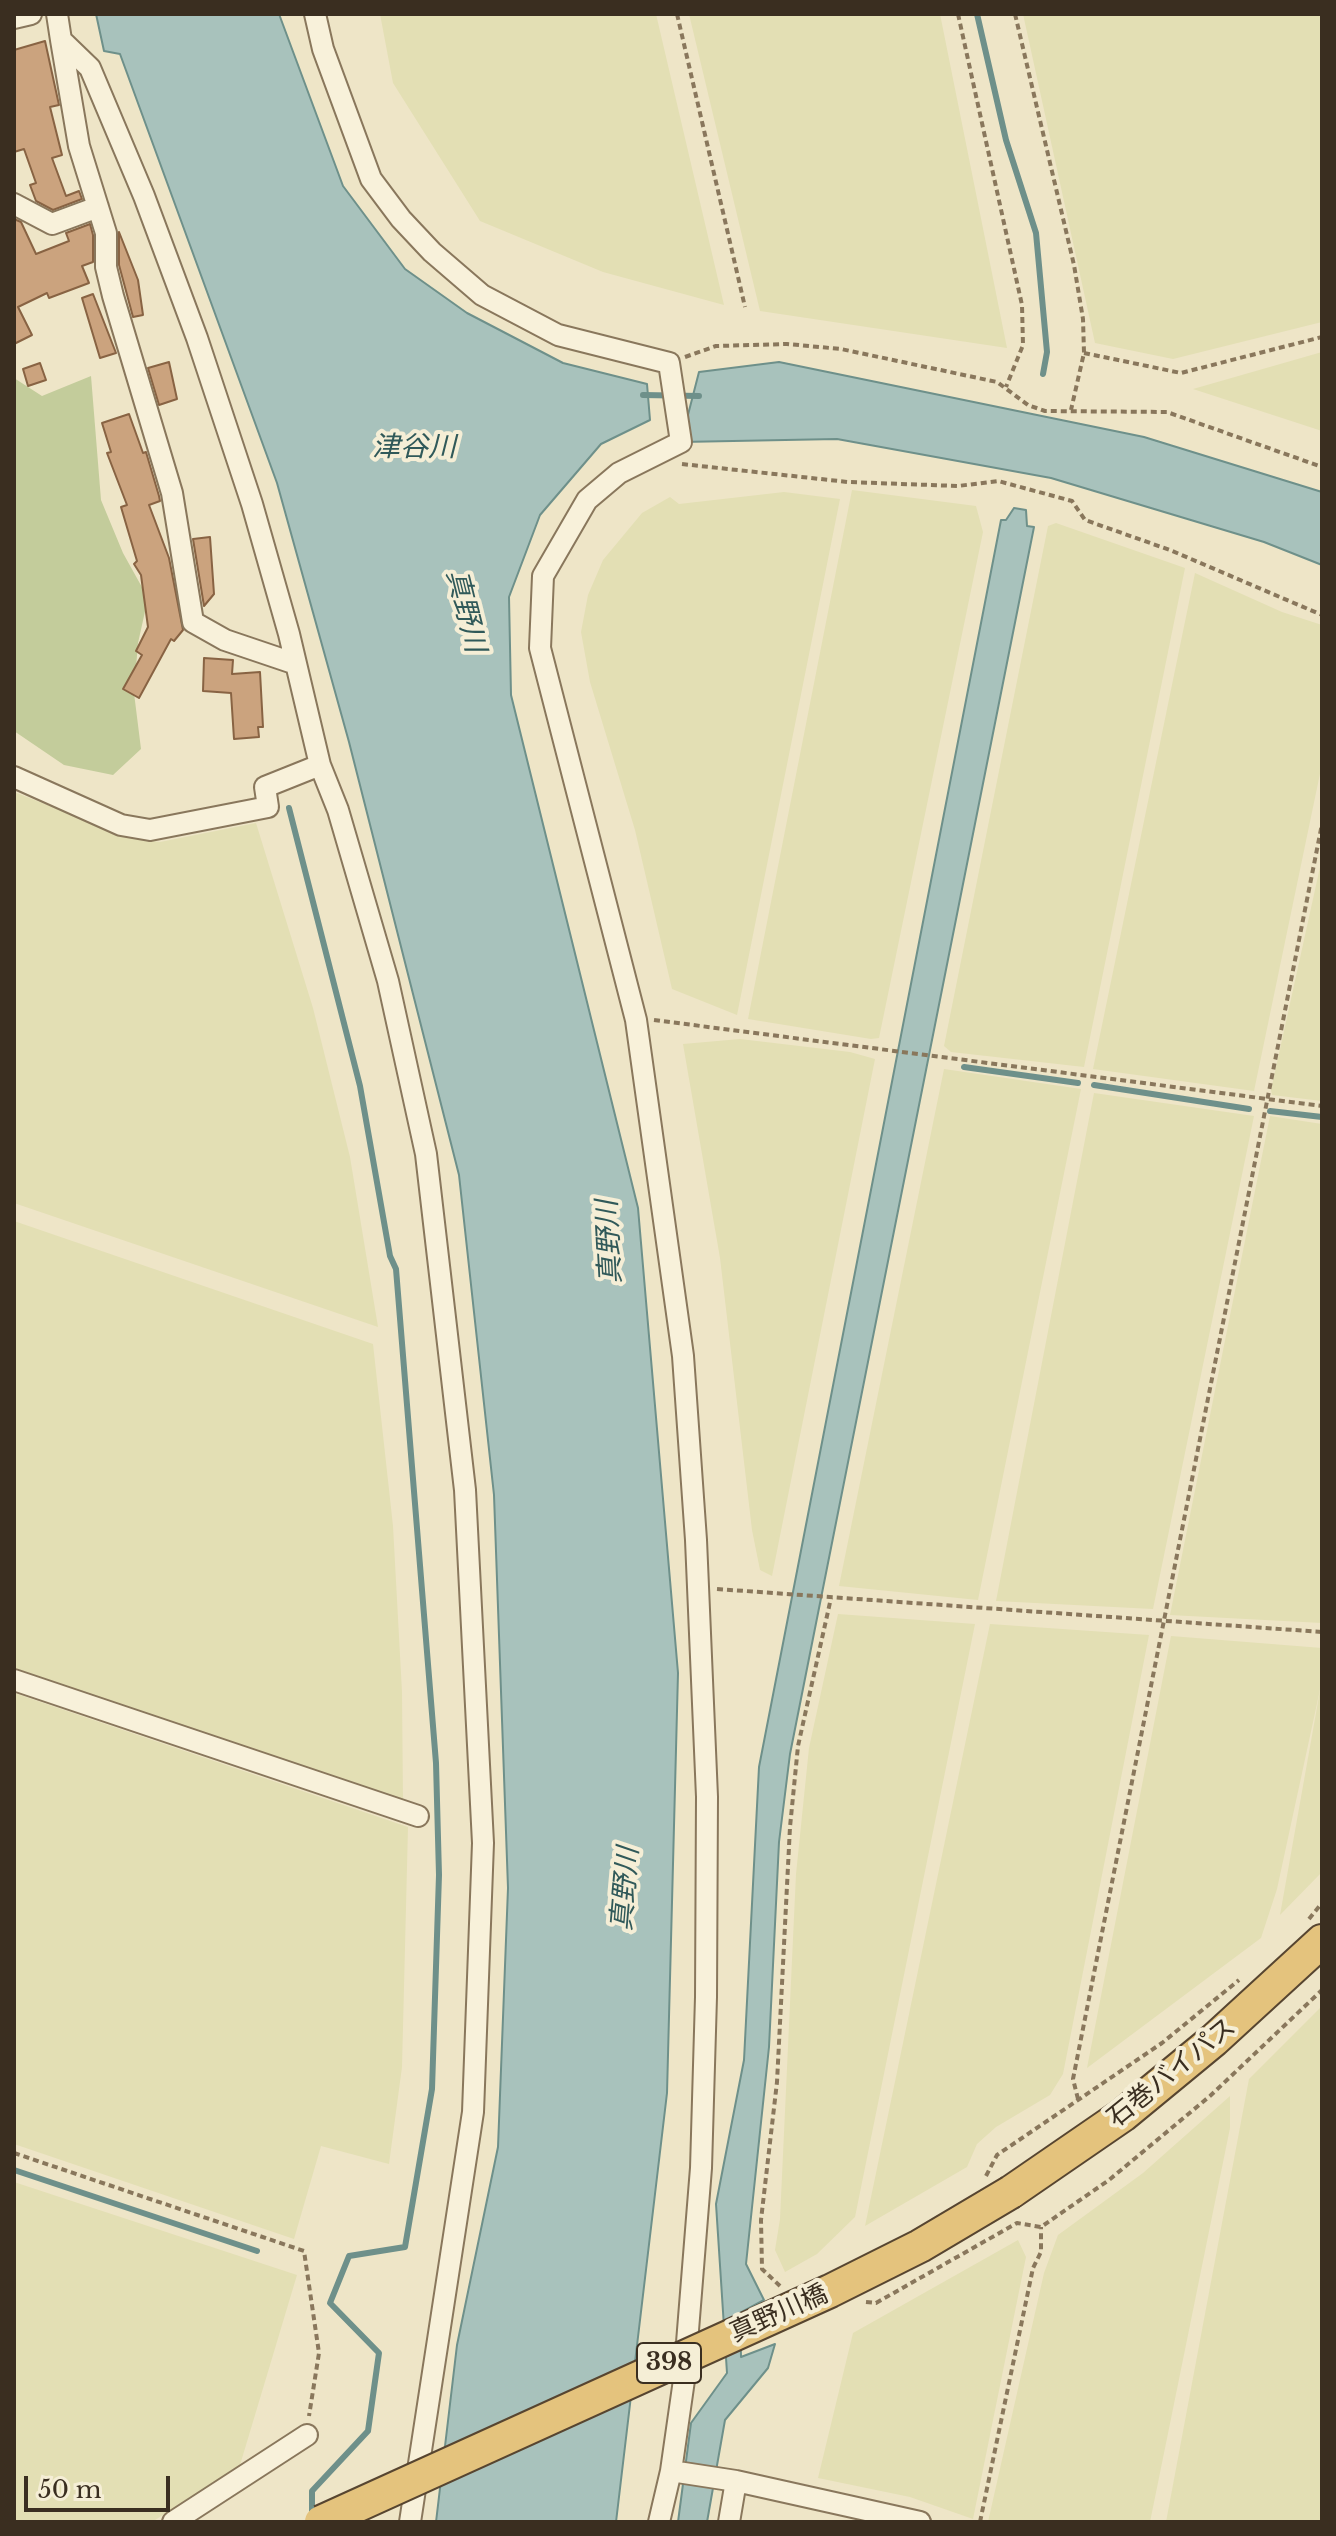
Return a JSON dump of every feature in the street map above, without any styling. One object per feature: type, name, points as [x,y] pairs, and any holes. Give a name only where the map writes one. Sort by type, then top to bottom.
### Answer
[{"type":"highway","name":"石巻バイパス","points":[[996,2189],[1123,2115],[1226,2031],[1313,1933]]},
{"type":"highway","name":"真野川橋","points":[[321,2522],[830,2291],[920,2246],[996,2189]]},
{"type":"street","points":[[14,18],[31,14]]},
{"type":"street","points":[[57,14],[79,146],[106,233],[106,267],[172,493],[193,622],[225,640],[296,664]]},
{"type":"street","points":[[315,14],[327,61],[371,179],[432,252],[482,295],[558,335],[670,372],[681,442],[619,473],[587,500],[543,576],[540,648],[636,1020],[683,1356],[698,1589],[707,1797],[706,2013],[698,2198],[684,2380],[671,2471],[659,2522]]},
{"type":"street","points":[[61,40],[90,68],[197,338],[252,504],[320,765],[338,810],[388,981],[426,1154],[465,1490],[483,1843],[473,2112],[410,2522]]},
{"type":"street","points":[[14,204],[52,224],[98,207]]},
{"type":"street","points":[[14,777],[108,820],[150,830],[268,807],[265,787],[320,765]]},
{"type":"street","points":[[14,1680],[418,1816]]},
{"type":"street","points":[[173,2522],[307,2435]]},
{"type":"street","points":[[671,2471],[920,2522]]},
{"type":"street","points":[[727,2481],[729,2522]]},
{"type":"path","points":[[677,14],[745,307]]},
{"type":"path","points":[[958,14],[1022,305],[1023,345],[1006,387]]},
{"type":"path","points":[[1015,14],[1074,265],[1083,319],[1084,353],[1071,410]]},
{"type":"path","points":[[1084,353],[1181,373],[1322,337]]},
{"type":"path","points":[[670,372],[716,346],[787,344],[868,355],[1006,387],[1028,405],[1045,411],[1167,412],[1322,467]]},
{"type":"path","points":[[681,442],[682,465],[848,482],[958,486],[998,481],[1072,501],[1085,520],[1170,550],[1322,615]]},
{"type":"path","points":[[1078,2100],[1073,2079],[1322,824]]},
{"type":"path","points":[[636,1020],[680,1021],[1322,1106]]},
{"type":"path","points":[[698,1589],[777,1592],[1162,1623],[1322,1632]]},
{"type":"path","points":[[791,2283],[783,2288],[762,2269],[761,2220],[777,2082],[790,1827],[798,1746],[831,1598]]},
{"type":"path","points":[[1313,1933],[1322,1903]]},
{"type":"path","points":[[996,2189],[997,2155],[1162,2043],[1246,1974]]},
{"type":"path","points":[[14,2153],[304,2251],[319,2353],[307,2435]]},
{"type":"path","points":[[980,2522],[1033,2268],[1041,2252],[1041,2227]]},
{"type":"shaded area","points":[[380,14],[656,14],[724,305],[603,272],[480,221],[393,83]]},
{"type":"shaded area","points":[[689,14],[940,14],[1007,348],[760,311]]},
{"type":"shaded area","points":[[1023,14],[1322,14],[1322,322],[1173,359],[1095,343]]},
{"type":"shaded area","points":[[1322,352],[1322,431],[1193,389]]},
{"type":"shaded area","points":[[852,490],[976,506],[983,532],[879,1038],[871,1039],[748,1019]]},
{"type":"shaded area","points":[[784,492],[840,499],[737,1015],[672,989],[635,830],[590,682],[581,632],[588,595],[603,560],[642,513],[670,497],[679,504]]},
{"type":"shaded area","points":[[1056,523],[1185,568],[1084,1067],[951,1052],[944,1046],[1048,526]]},
{"type":"shaded area","points":[[1195,573],[1282,612],[1322,625],[1322,764],[1254,1091],[1093,1069]]},
{"type":"shaded area","points":[[14,792],[135,839],[160,842],[256,823],[313,1008],[350,1157],[378,1327],[14,1203]]},
{"type":"shaded area","points":[[1322,858],[1322,1101],[1272,1095],[1271,1090]]},
{"type":"shaded area","points":[[740,1039],[850,1052],[875,1059],[772,1576],[760,1570],[752,1530],[720,1258],[683,1044]]},
{"type":"shaded area","points":[[944,1069],[1081,1089],[978,1600],[839,1586]]},
{"type":"shaded area","points":[[1094,1093],[1254,1116],[1153,1609],[996,1601]]},
{"type":"shaded area","points":[[1270,1116],[1322,1124],[1322,1623],[1170,1615]]},
{"type":"shaded area","points":[[14,1221],[373,1344],[393,1526],[402,1692],[403,1802],[14,1668]]},
{"type":"shaded area","points":[[838,1614],[975,1624],[855,2217],[817,2254],[785,2272],[775,2250],[780,2219],[796,1874],[809,1748]]},
{"type":"shaded area","points":[[990,1624],[1149,1635],[1063,2074],[1050,2095],[996,2127],[977,2144],[967,2167],[865,2226]]},
{"type":"shaded area","points":[[1171,1636],[1322,1648],[1322,1872],[1280,1915],[1321,1685],[1277,1889],[1261,1938],[1087,2068]]},
{"type":"shaded area","points":[[14,1693],[408,1827],[402,2067],[389,2164],[321,2146],[294,2239],[14,2144]]},
{"type":"shaded area","points":[[1322,2006],[1322,2522],[1166,2522],[1249,2079]]},
{"type":"shaded area","points":[[1230,2096],[1230,2128],[1150,2522],[988,2522],[1044,2273],[1058,2235],[1143,2173]]},
{"type":"shaded area","points":[[14,2182],[297,2275],[240,2465],[152,2522],[14,2522]]},
{"type":"shaded area","points":[[1018,2240],[1026,2257],[973,2519],[910,2497],[818,2478],[853,2333]]},
{"type":"green space","points":[[91,376],[101,500],[123,553],[148,598],[138,643],[134,693],[141,749],[113,775],[64,765],[14,731],[14,378],[42,396]]},
{"type":"water","name":"津谷川","points":[[96,14],[279,14],[343,186],[405,269],[467,313],[563,363],[647,384],[650,420],[601,444],[540,515],[509,597],[511,695],[638,1208],[678,1673],[667,2093],[616,2522],[436,2522],[457,2345],[498,2147],[508,1888],[494,1495],[459,1175],[349,742],[277,483],[120,54],[104,51]]},
{"type":"water","points":[[779,362],[1144,437],[1322,492],[1322,565],[1264,542],[1051,478],[837,439],[681,442],[699,372]]},
{"type":"water","points":[[1014,508],[1026,510],[1027,526],[1034,527],[790,1754],[779,1842],[769,2047],[746,2264],[764,2300],[740,2313],[741,2357],[775,2344],[768,2368],[725,2420],[707,2522],[678,2522],[691,2423],[727,2373],[716,2204],[744,2060],[759,1767],[1001,520],[1006,520]]},
{"type":"building","points":[[45,41],[59,105],[50,107],[62,155],[52,158],[66,196],[79,191],[82,199],[53,210],[36,201],[30,185],[36,183],[24,149],[14,152],[14,50]]},
{"type":"building","points":[[14,219],[21,222],[36,254],[69,241],[66,233],[90,224],[93,262],[82,266],[89,283],[49,298],[47,293],[18,307],[32,335],[14,344]]},
{"type":"building","points":[[119,232],[138,280],[143,315],[133,317],[119,265]]},
{"type":"building","points":[[93,294],[116,353],[100,358],[82,298]]},
{"type":"building","points":[[169,362],[177,399],[159,405],[148,368]]},
{"type":"building","points":[[40,363],[46,380],[28,386],[23,369]]},
{"type":"building","points":[[129,414],[143,453],[146,452],[159,496],[160,501],[149,505],[169,558],[183,630],[174,641],[171,639],[139,698],[123,689],[142,655],[136,651],[148,627],[141,575],[134,564],[137,561],[121,507],[127,505],[107,453],[111,452],[102,423]]},
{"type":"building","points":[[210,537],[214,594],[204,606],[193,539]]},
{"type":"building","points":[[204,658],[233,660],[232,674],[260,672],[263,727],[258,727],[259,737],[234,739],[231,693],[203,691]]},
{"type":"waterway","points":[[977,14],[1006,140],[1036,233],[1047,352],[1043,374]]},
{"type":"waterway","points":[[643,395],[699,396]]},
{"type":"waterway","points":[[289,808],[360,1086],[390,1256],[396,1269],[436,1763],[439,1875],[432,2089],[405,2247],[349,2256],[330,2303],[379,2353],[368,2431],[312,2491],[312,2514]]},
{"type":"waterway","points":[[964,1067],[1078,1083]]},
{"type":"waterway","points":[[1094,1085],[1249,1109]]},
{"type":"waterway","points":[[1270,1111],[1322,1117]]},
{"type":"waterway","points":[[14,2170],[257,2251]]},
{"type":"water label","name":"真野川","points":[[465,611]]},
{"type":"water label","name":"真野川","points":[[610,1242]]},
{"type":"water label","name":"真野川","points":[[626,1889]]}]
